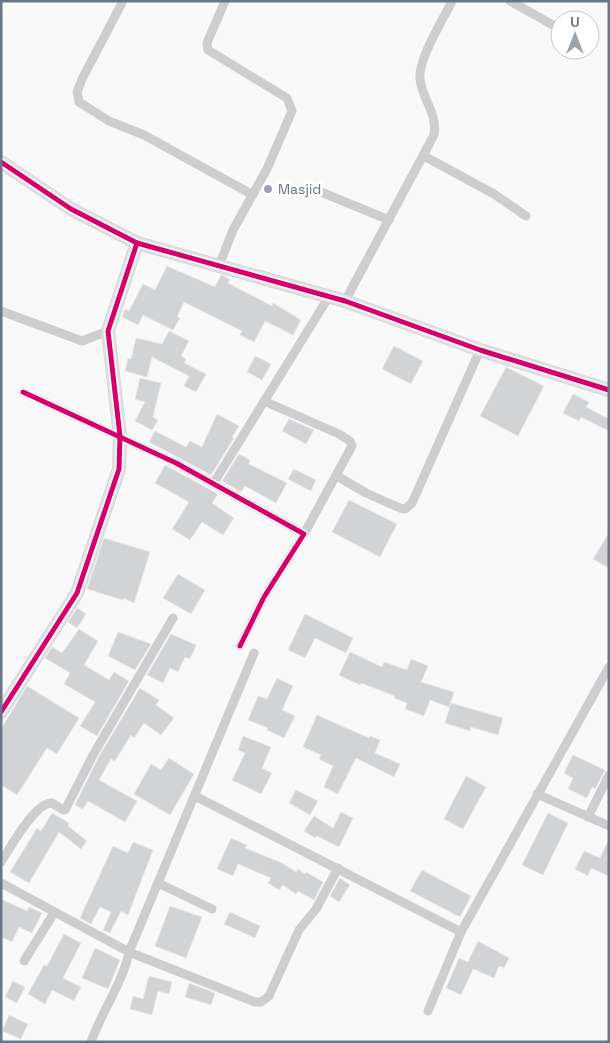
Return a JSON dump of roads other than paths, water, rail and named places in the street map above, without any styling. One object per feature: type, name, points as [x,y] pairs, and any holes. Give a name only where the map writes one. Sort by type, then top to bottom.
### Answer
[{"type":"street","points":[[123,1],[82,79],[77,92],[79,102],[108,121],[144,135],[253,195]]},
{"type":"street","points":[[219,266],[233,230],[253,195],[290,120],[292,104],[287,98],[208,50],[207,43],[225,1]]},
{"type":"street","points":[[345,302],[424,156],[435,128],[420,79],[421,70],[452,1]]},
{"type":"street","points":[[510,1],[550,23]]},
{"type":"street","points":[[424,156],[494,194],[526,216]]},
{"type":"street","points":[[1,162],[71,209],[137,243],[345,302],[480,350],[609,390]]},
{"type":"street","points":[[321,192],[389,220]]},
{"type":"street","points":[[1,712],[77,593],[119,468],[120,436],[108,331],[137,243]]},
{"type":"street","points":[[213,484],[328,298]]},
{"type":"street","points":[[1,311],[82,341],[108,331]]},
{"type":"street","points":[[337,476],[366,493],[400,508],[405,508],[412,503],[480,350]]},
{"type":"street","points":[[23,392],[176,463],[304,534]]},
{"type":"street","points":[[240,646],[264,596],[304,534],[352,446],[350,441],[303,416],[264,401]]},
{"type":"street","points":[[1,862],[26,824],[45,804],[52,803],[66,810],[93,755],[173,618]]},
{"type":"street","points":[[91,1042],[98,1022],[126,968],[129,952],[196,796],[254,652]]},
{"type":"street","points":[[428,1011],[461,932],[609,667]]},
{"type":"street","points":[[588,817],[609,775]]},
{"type":"street","points":[[537,794],[609,826]]},
{"type":"street","points":[[196,796],[461,932]]},
{"type":"street","points":[[1,882],[129,952],[254,1002],[261,1002],[269,996],[299,930],[316,909],[338,868]]},
{"type":"street","points":[[158,883],[212,909]]},
{"type":"street","points":[[24,961],[54,912]]},
{"type":"place","name":"Masjid","points":[[268,189]]}]
